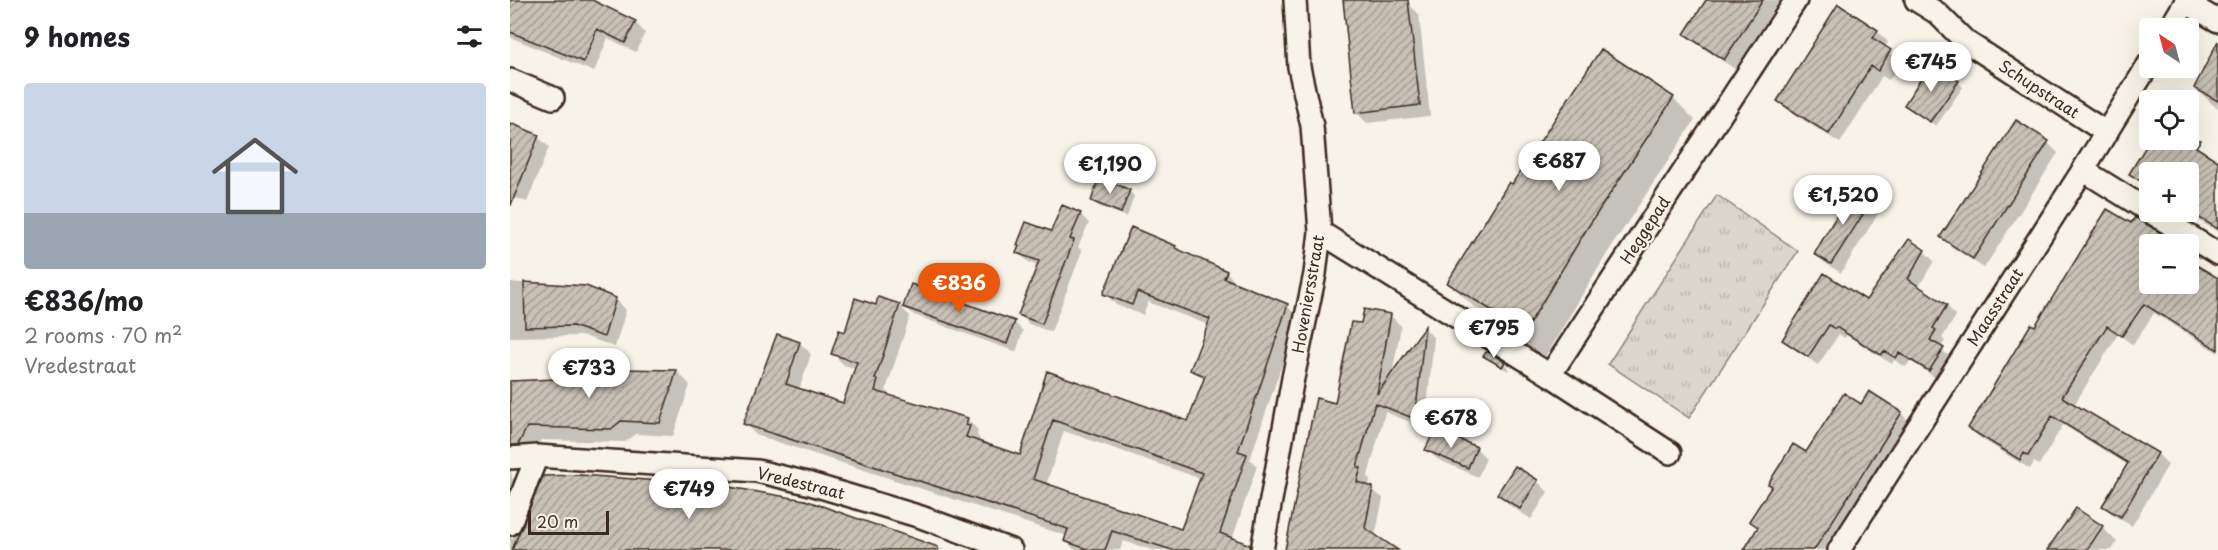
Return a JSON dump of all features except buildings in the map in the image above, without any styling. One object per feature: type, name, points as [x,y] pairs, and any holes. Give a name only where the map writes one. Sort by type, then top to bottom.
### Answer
[{"type":"street","name":"Hoveniersstraat","points":[[1262,550],[1293,378],[1315,274],[1320,232],[1312,126],[1299,67],[1294,0]]},
{"type":"street","name":"Heggepad","points":[[1550,375],[1796,0]]},
{"type":"street","name":"Schupstraat","points":[[1916,0],[1937,13],[1965,41],[2107,133]]},
{"type":"street","points":[[2176,18],[2186,1],[2218,21]]},
{"type":"street","name":"Maasstraat","points":[[1839,550],[2140,78]]},
{"type":"street","points":[[510,80],[553,98]]},
{"type":"street","points":[[2083,170],[2218,254]]},
{"type":"street","points":[[1320,232],[1550,375],[1670,453]]},
{"type":"street","points":[[510,524],[537,456]]},
{"type":"street","name":"Vredestraat","points":[[510,458],[537,456],[757,471],[807,483],[921,517],[1011,550]]},
{"type":"green space","points":[[1717,195],[1798,251],[1689,418],[1608,364]]}]
